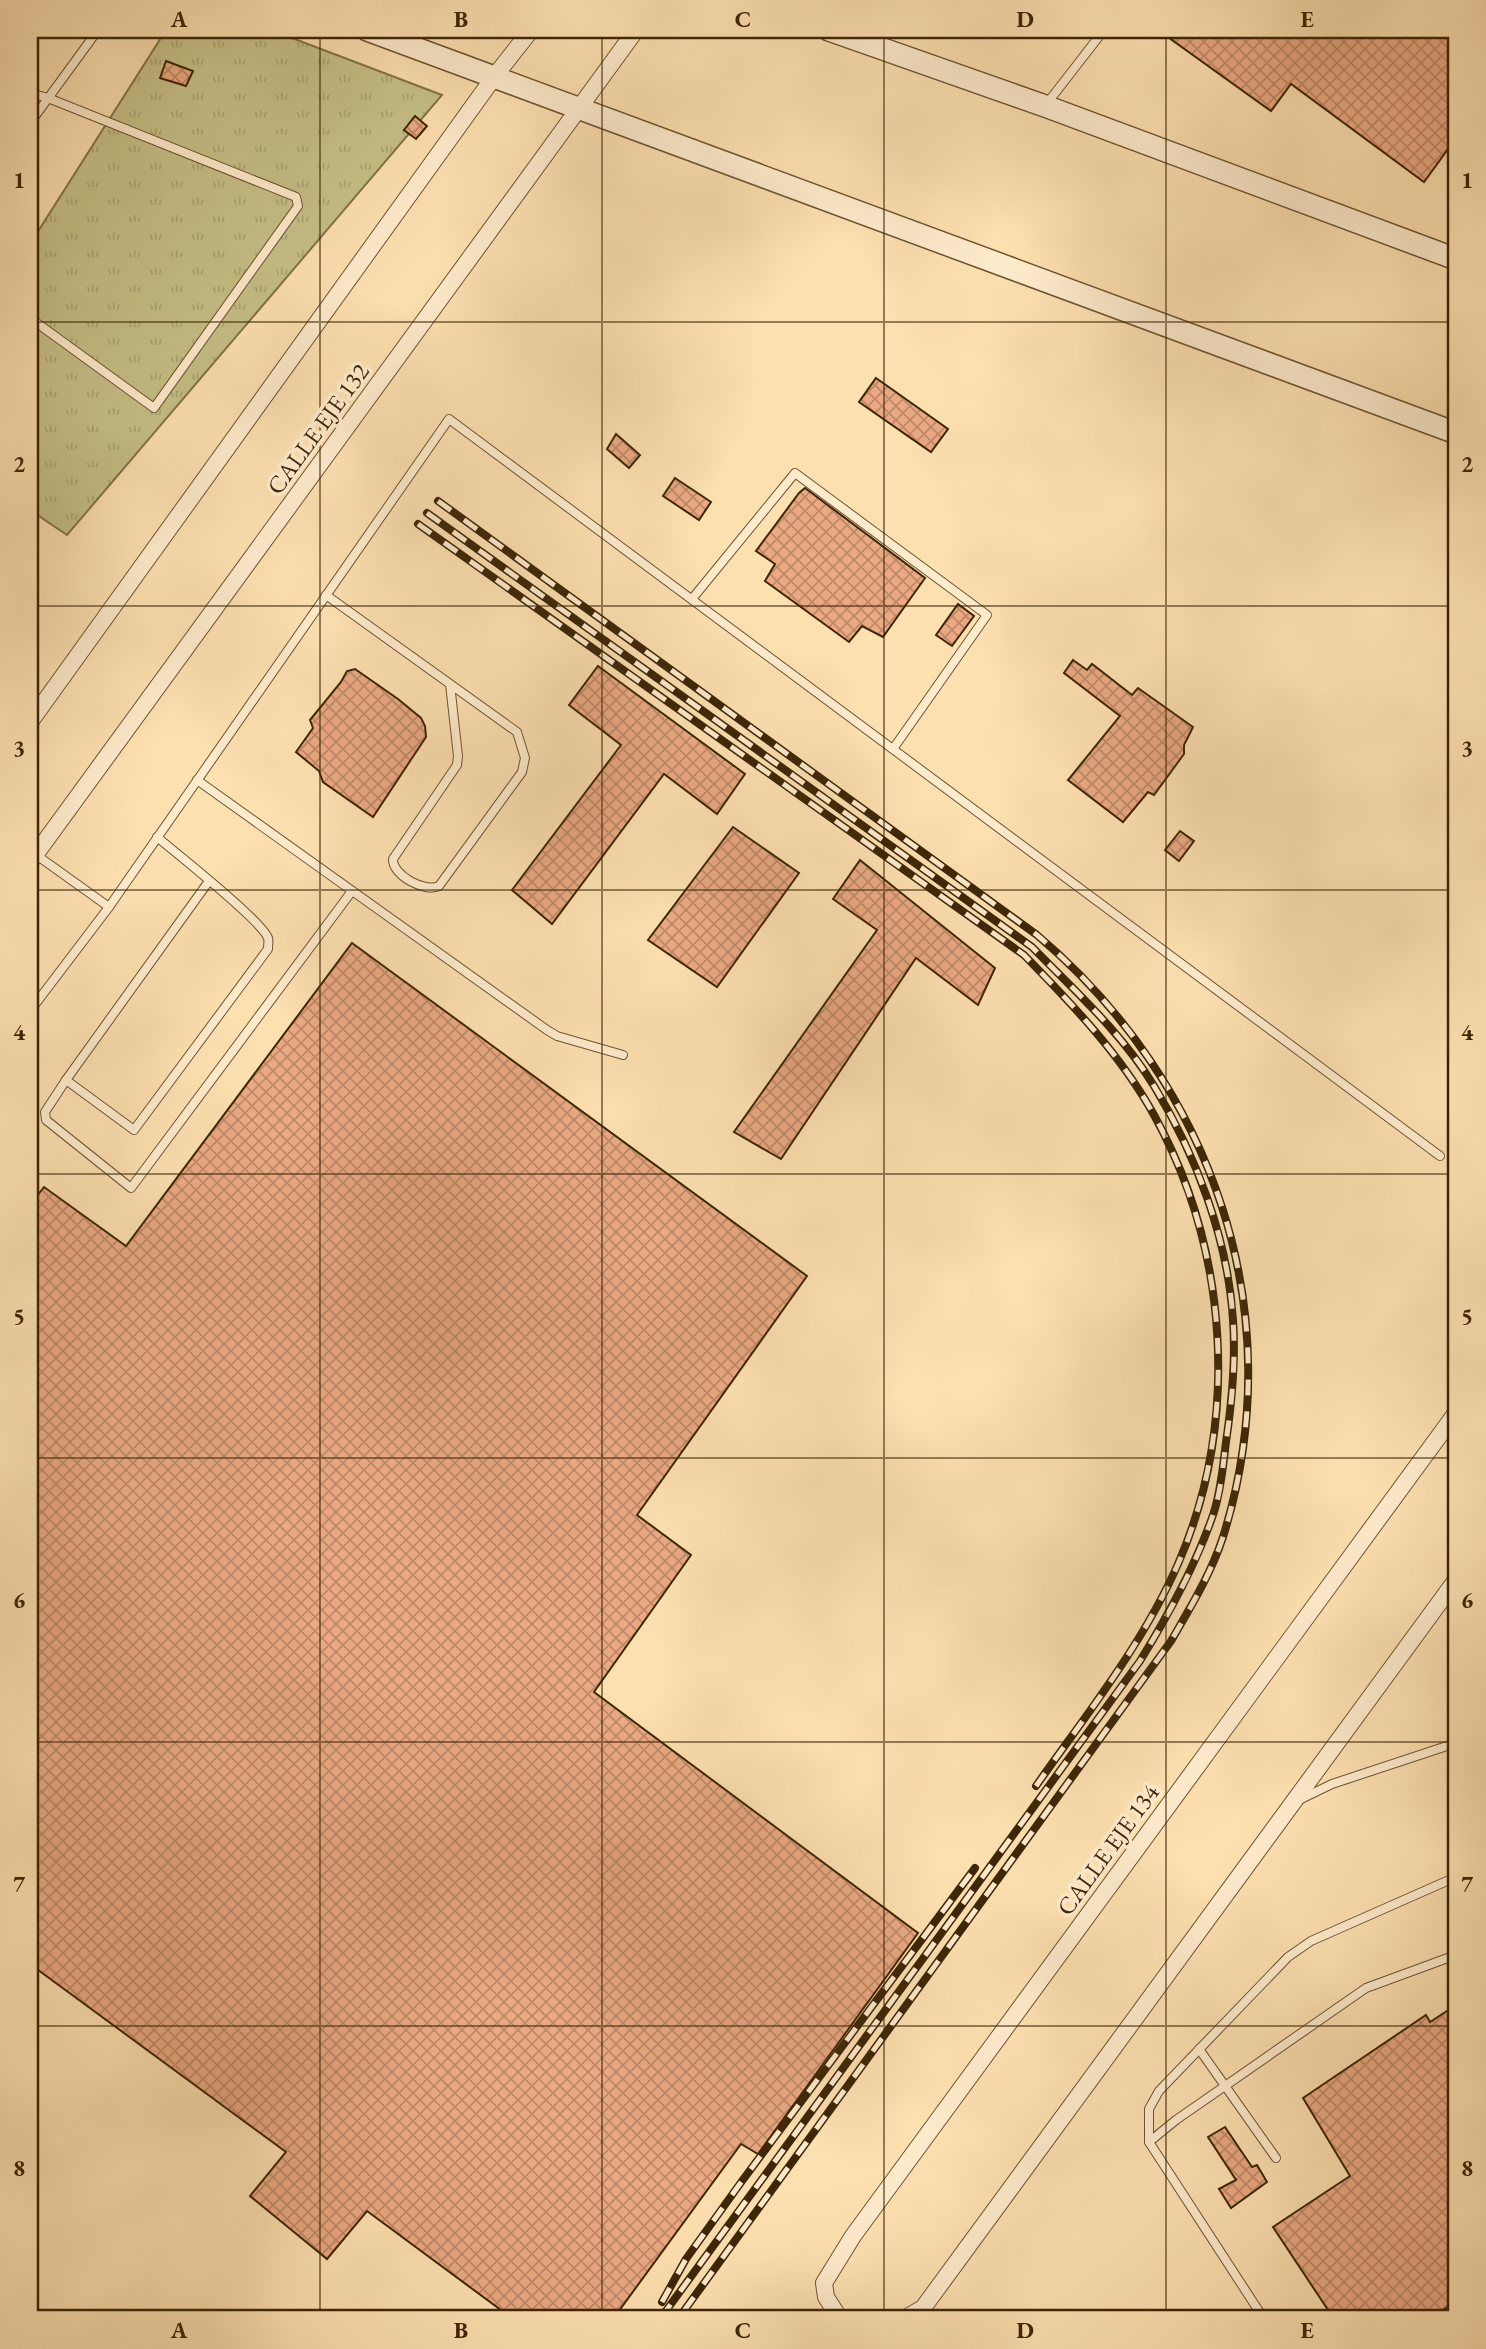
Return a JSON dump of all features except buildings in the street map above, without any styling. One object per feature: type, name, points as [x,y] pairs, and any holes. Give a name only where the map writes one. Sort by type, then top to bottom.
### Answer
[{"type":"street","points":[[367,30],[1456,433]]},
{"type":"street","points":[[30,722],[494,77],[531,30]]},
{"type":"street","name":"CALLE EJE 132","points":[[32,855],[636,30]]},
{"type":"street","points":[[830,30],[1045,106],[1456,259]]},
{"type":"street","name":"CALLE EJE 134","points":[[842,2319],[826,2297],[824,2283],[853,2236],[1456,1413]]},
{"type":"street","points":[[904,2319],[919,2314],[1456,1580]]},
{"type":"lane","points":[[30,123],[98,30]]},
{"type":"lane","points":[[1045,106],[1104,30]]},
{"type":"lane","points":[[30,93],[296,197],[298,206],[154,408],[30,318]]},
{"type":"lane","points":[[30,1011],[108,907],[449,419],[1440,1156]]},
{"type":"lane","points":[[692,599],[795,472],[988,615],[893,749]]},
{"type":"lane","points":[[326,595],[517,732],[525,758],[522,772],[439,886],[433,889],[397,873],[392,865],[393,859],[457,765],[450,684]]},
{"type":"lane","points":[[197,780],[547,1030],[557,1036],[623,1055]]},
{"type":"lane","points":[[66,1080],[134,1130],[268,949],[268,938],[259,925],[157,837]]},
{"type":"lane","points":[[32,855],[108,907]]},
{"type":"lane","points":[[209,881],[45,1112],[46,1120],[131,1188],[352,891]]},
{"type":"lane","points":[[1293,1803],[1332,1784],[1456,1743]]},
{"type":"lane","points":[[1264,2319],[1149,2142],[1149,2109],[1159,2091],[1288,1957],[1311,1941],[1456,1877]]},
{"type":"lane","points":[[1149,2142],[1176,2120],[1366,1988],[1456,1955]]},
{"type":"lane","points":[[1199,2049],[1276,2158]]},
{"type":"green space","points":[[166,30],[271,30],[442,95],[67,535],[30,510],[30,244]]},
{"type":"railway","points":[[438,501],[1037,935],[1098,994],[1150,1060],[1192,1132],[1222,1208],[1241,1287],[1248,1369],[1242,1453],[1223,1537],[1193,1603],[1171,1641],[678,2319]]},
{"type":"railway","points":[[427,513],[1032,947],[1113,1030],[1154,1086],[1183,1140],[1207,1198],[1217,1229],[1230,1290],[1234,1366],[1220,1488],[1206,1534],[1171,1608],[1140,1661],[660,2319]]},
{"type":"railway","points":[[418,524],[1024,955],[1078,1011],[1111,1051],[1154,1115],[1179,1167],[1198,1222],[1211,1279],[1217,1337],[1217,1395],[1211,1453],[1198,1509],[1164,1594],[1131,1651],[1036,1786]]},
{"type":"railway","points":[[662,2302],[686,2259],[742,2181],[975,1868]]}]
